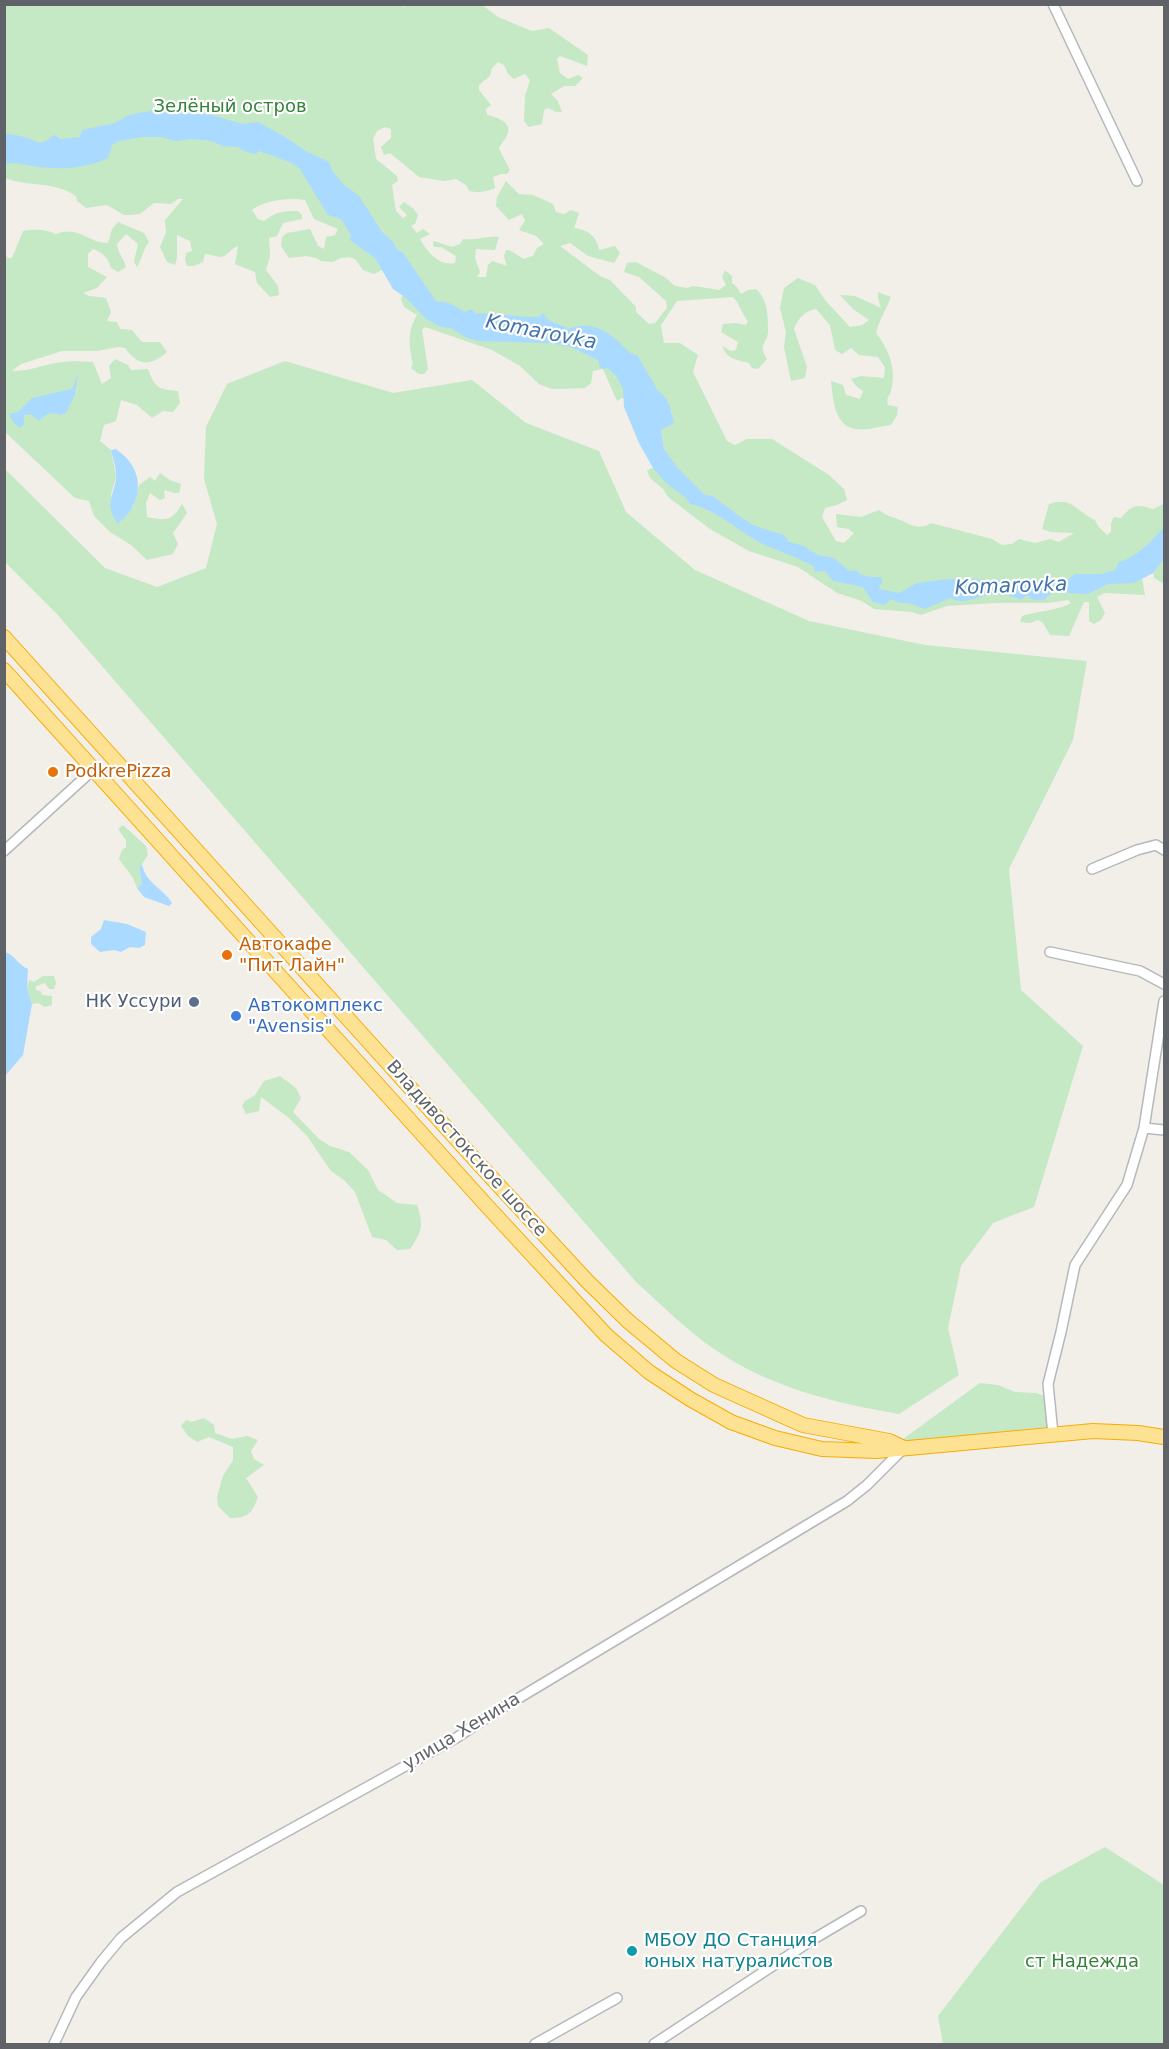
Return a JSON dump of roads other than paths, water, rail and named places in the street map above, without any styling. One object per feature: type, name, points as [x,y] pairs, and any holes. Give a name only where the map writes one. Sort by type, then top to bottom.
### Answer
[{"type":"highway","name":"Владивостокское шоссе","points":[[4,637],[478,1163],[628,1322],[676,1360],[714,1385],[803,1425],[889,1441],[904,1448]]},
{"type":"highway","name":"Владивостокское шоссе","points":[[4,670],[487,1206],[606,1335],[649,1372],[731,1422],[775,1438],[822,1449],[876,1451],[1093,1431],[1164,1437]]},
{"type":"highway","points":[[586,1313],[601,1310],[602,1296]]},
{"type":"street","points":[[1053,4],[1137,181]]},
{"type":"street","points":[[4,851],[94,769]]},
{"type":"street","points":[[1092,869],[1137,850],[1156,845],[1164,850]]},
{"type":"street","points":[[1050,952],[1140,972],[1164,984]]},
{"type":"street","points":[[1053,1434],[1048,1384],[1074,1265],[1127,1185],[1144,1128],[1164,1002]]},
{"type":"street","points":[[1144,1128],[1164,1130]]},
{"type":"street","name":"улица Хенина","points":[[54,2044],[76,1997],[101,1962],[121,1938],[177,1892],[456,1738],[847,1501],[867,1485],[904,1448]]},
{"type":"street","points":[[654,2044],[812,1940],[861,1911]]},
{"type":"street","points":[[535,2044],[617,1998]]},
{"type":"water","name":"Komarovka","points":[[158,105],[188,108],[242,124],[258,122],[304,150],[329,162],[333,172],[343,184],[359,196],[382,232],[403,253],[436,301],[449,303],[465,312],[472,309],[476,314],[539,317],[543,313],[548,320],[568,329],[590,326],[609,334],[632,354],[637,355],[658,391],[667,400],[674,423],[661,430],[664,449],[676,466],[705,495],[713,496],[755,526],[784,535],[789,542],[804,546],[818,555],[834,558],[849,571],[856,570],[864,576],[881,577],[880,589],[899,593],[917,583],[950,579],[1008,582],[1059,580],[1065,582],[1075,574],[1101,574],[1115,570],[1119,562],[1138,553],[1164,527],[1164,559],[1153,573],[1134,583],[1108,584],[1088,594],[1052,592],[1044,600],[1033,600],[1027,595],[1021,600],[997,594],[962,601],[950,598],[925,609],[891,599],[884,605],[873,602],[863,587],[833,581],[825,571],[815,572],[814,567],[808,563],[761,543],[718,515],[690,504],[685,497],[666,483],[653,468],[639,443],[624,407],[623,389],[616,376],[608,368],[603,369],[599,366],[599,361],[571,347],[550,343],[478,341],[426,319],[406,298],[393,289],[375,258],[350,240],[351,235],[341,219],[328,215],[300,169],[292,163],[260,151],[255,154],[238,147],[222,146],[212,141],[192,139],[175,141],[162,137],[142,137],[119,141],[112,145],[108,158],[99,162],[71,168],[5,164],[5,133],[39,142],[54,135],[61,139],[80,137],[82,130],[115,123],[129,115],[150,111]]},
{"type":"water","points":[[78,375],[75,394],[66,413],[49,414],[39,421],[31,414],[24,415],[24,424],[20,428],[14,423],[9,414],[18,412],[32,398],[72,389]]},
{"type":"water","points":[[116,449],[133,467],[138,482],[133,506],[118,524],[111,507],[116,476],[111,450]]},
{"type":"water","points":[[142,864],[150,881],[172,903],[169,906],[144,897],[137,888],[142,884],[139,868]]},
{"type":"water","points":[[104,920],[127,924],[146,932],[145,945],[139,948],[130,947],[121,952],[114,950],[100,952],[91,944],[91,937],[101,929]]},
{"type":"water","points":[[5,952],[28,969],[27,988],[32,1004],[23,1055],[5,1076]]},
{"type":"place","name":"PodkrePizza","points":[[53,772]]},
{"type":"place","name":"Автокафе \"Пит Лайн\"","points":[[227,955]]},
{"type":"place","name":"НК Уссури","points":[[194,1002]]},
{"type":"place","name":"Автокомплекс \"Avensis\"","points":[[236,1016]]},
{"type":"place","name":"МБОУ ДО Станция юных натуралистов","points":[[632,1951]]},
{"type":"park label","name":"Зелёный остров","points":[[230,107]]},
{"type":"park label","name":"ст Надежда","points":[[1082,1962]]}]
